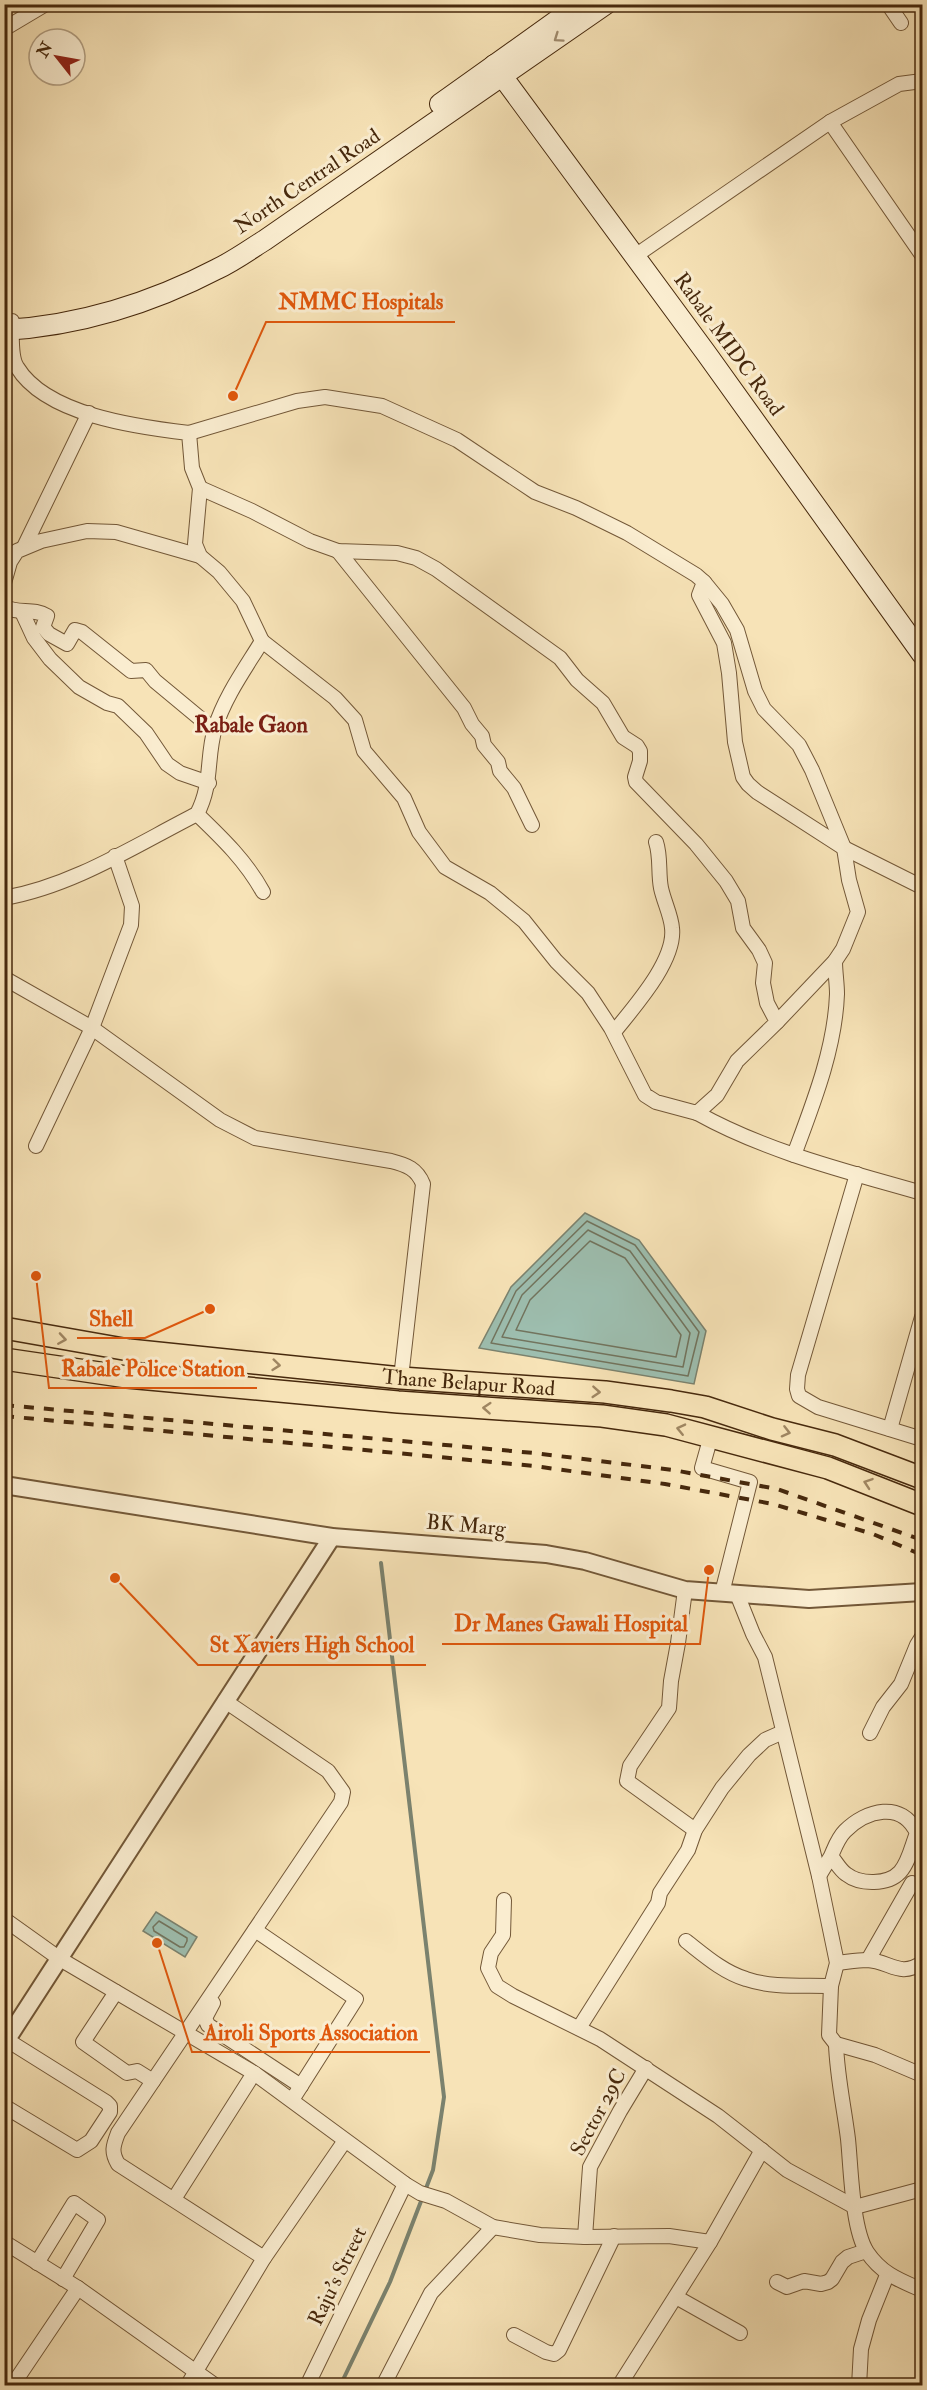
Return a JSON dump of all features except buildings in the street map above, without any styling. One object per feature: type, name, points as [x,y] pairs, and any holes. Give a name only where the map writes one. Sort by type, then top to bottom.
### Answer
[{"type":"main road","name":"North Central Road","points":[[8,325],[57,323],[126,308],[162,295],[219,269],[265,240],[504,67],[574,11],[606,4]]},
{"type":"main road","name":"Rabale MIDC Road","points":[[504,67],[839,526],[922,634]]},
{"type":"main road","name":"Rabale MIDC Road","points":[[839,526],[922,654]]},
{"type":"main road","name":"Thane Belapur Road","points":[[4,1328],[129,1350],[400,1378],[604,1392],[705,1407],[772,1429],[835,1444],[922,1478]]},
{"type":"main road","name":"Thane Belapur Road","points":[[4,1359],[139,1378],[398,1402],[602,1416],[666,1425],[828,1468],[922,1505]]},
{"type":"street","points":[[4,29],[46,4]]},
{"type":"street","points":[[888,4],[901,23]]},
{"type":"street","points":[[640,252],[830,122],[899,84],[922,81]]},
{"type":"street","points":[[830,122],[922,255]]},
{"type":"street","points":[[8,325],[10,365],[41,393],[58,403],[125,424],[189,433],[297,401],[325,397],[382,406],[456,440],[535,492],[576,508],[627,533],[696,574],[704,582],[731,617],[738,630],[755,691],[764,709],[799,745],[844,848],[849,880],[858,912],[843,950],[835,961],[737,1061],[717,1095],[697,1113]]},
{"type":"street","points":[[24,547],[89,413]]},
{"type":"street","points":[[189,433],[192,468],[200,488],[195,533],[195,544],[200,556]]},
{"type":"street","points":[[200,488],[310,541],[338,552],[398,553],[416,558],[436,569],[560,658],[577,680],[603,703],[622,737],[637,746],[640,751],[636,782],[696,844],[726,881],[738,901],[743,928],[759,950],[765,963],[763,983],[767,1003],[777,1022]]},
{"type":"street","points":[[4,583],[12,557],[24,547],[72,533],[116,532],[200,556],[219,572],[243,601],[262,641],[335,698],[355,720],[364,751],[404,798],[419,832],[446,867],[490,893],[524,921],[556,962],[588,993],[614,1032],[645,1095],[656,1102],[697,1113],[754,1141],[922,1193]]},
{"type":"street","points":[[338,552],[464,708],[472,724],[482,736],[484,745],[498,762],[500,771],[514,789],[532,825]]},
{"type":"street","points":[[704,582],[699,596],[724,643],[735,742],[743,777],[757,792],[844,848],[922,887]]},
{"type":"street","points":[[4,606],[10,610],[40,612],[47,616],[43,627],[49,634],[68,644],[75,630],[82,632],[131,671],[146,670],[155,681],[214,730]]},
{"type":"street","points":[[22,612],[34,638],[50,659],[79,687],[107,703],[118,706],[146,733],[167,764],[180,772],[209,783]]},
{"type":"street","points":[[4,898],[54,884],[197,814],[205,799],[209,783],[214,730],[225,704],[262,641]]},
{"type":"street","points":[[197,814],[252,872],[263,891]]},
{"type":"street","points":[[614,1032],[652,981],[667,956],[673,939],[661,887],[656,842]]},
{"type":"street","points":[[36,1146],[92,1028],[131,925],[132,906],[115,856]]},
{"type":"street","points":[[794,1155],[819,1088],[833,1026],[837,993],[835,961]]},
{"type":"street","points":[[4,978],[92,1028],[220,1120],[255,1138],[392,1161],[409,1166],[419,1175],[423,1184],[400,1378]]},
{"type":"street","points":[[857,1174],[798,1375],[797,1389],[799,1396],[819,1407],[922,1438]]},
{"type":"street","points":[[890,1429],[922,1317]]},
{"type":"street","points":[[711,1436],[702,1468],[750,1482],[730,1594],[765,1657],[819,1876],[837,1963],[831,1986],[829,2034],[836,2044],[837,2079],[844,2111],[855,2207],[866,2251],[887,2275],[922,2290]]},
{"type":"street","name":"BK Marg","points":[[4,1485],[332,1537],[546,1554],[585,1561],[685,1590],[809,1599],[922,1592]]},
{"type":"street","points":[[4,2106],[77,2150],[91,2141],[110,2112],[110,2106],[106,2102],[6,2042],[332,1537]]},
{"type":"street","points":[[685,1590],[669,1708],[630,1766],[627,1781],[695,1830]]},
{"type":"street","points":[[870,1733],[883,1707],[902,1684],[916,1645],[922,1637]]},
{"type":"street","points":[[225,1701],[328,1771],[343,1792],[341,1802],[118,2133],[112,2155],[118,2164],[264,2258]]},
{"type":"street","points":[[579,2028],[658,1903],[660,1893],[688,1850],[695,1830],[722,1788],[749,1755],[765,1740],[783,1732]]},
{"type":"street","points":[[819,1876],[844,1832],[854,1824],[885,1810],[893,1810],[910,1821],[917,1833],[904,1866],[891,1880],[879,1882],[853,1878],[845,1874],[831,1856]]},
{"type":"street","points":[[868,1960],[912,1883]]},
{"type":"street","points":[[504,1900],[503,1935],[491,1953],[488,1968],[497,1986],[579,2028],[646,2068],[718,2116],[787,2170],[855,2207],[922,2189]]},
{"type":"street","points":[[4,1919],[60,1959],[186,2031],[250,2071],[292,2100],[344,2142],[405,2184],[420,2193],[446,2201],[493,2227],[540,2235],[669,2236],[710,2242]]},
{"type":"street","points":[[255,1930],[356,1999],[292,2100]]},
{"type":"street","points":[[686,1941],[709,1960],[745,1979],[769,1984],[831,1986]]},
{"type":"street","points":[[837,1963],[868,1960],[903,1970],[919,1970]]},
{"type":"street","points":[[235,1972],[205,2018],[207,2025],[301,2086]]},
{"type":"street","points":[[116,1992],[83,2042],[127,2073],[136,2071],[153,2081]]},
{"type":"street","points":[[836,2044],[875,2055],[922,2075]]},
{"type":"street","points":[[174,2199],[250,2071],[254,2055]]},
{"type":"street","name":"Sector 29C","points":[[585,2237],[590,2167],[646,2068]]},
{"type":"street","points":[[187,2385],[264,2258],[344,2142]]},
{"type":"street","points":[[619,2385],[710,2242],[762,2150]]},
{"type":"street","name":"Raju's Street","points":[[307,2385],[405,2184]]},
{"type":"street","points":[[37,2263],[74,2203],[98,2220],[63,2279]]},
{"type":"street","points":[[383,2385],[431,2293],[493,2227]]},
{"type":"street","points":[[514,2335],[546,2352],[554,2354],[560,2350],[614,2236]]},
{"type":"street","points":[[4,2242],[78,2288],[216,2385]]},
{"type":"street","points":[[777,2282],[787,2287],[804,2281],[821,2284],[828,2282],[848,2257],[866,2251]]},
{"type":"street","points":[[859,2385],[861,2349],[869,2320],[887,2275]]},
{"type":"street","points":[[12,2385],[78,2288]]},
{"type":"street","points":[[676,2297],[740,2333]]},
{"type":"water","points":[[585,1213],[639,1240],[706,1331],[694,1384],[479,1348],[511,1287]]},
{"type":"water","points":[[156,1912],[197,1937],[185,1957],[143,1931]]},
{"type":"waterway","points":[[340,2386],[390,2282],[433,2170],[444,2097],[381,1563]]},
{"type":"railway","points":[[4,1405],[534,1453],[673,1470],[777,1489],[922,1540]]},
{"type":"railway","points":[[4,1416],[534,1466],[665,1484],[773,1504],[873,1534],[922,1555]]},
{"type":"place","name":"NMMC Hospitals","points":[[233,396]]},
{"type":"place","name":"Rabale Police Station","points":[[36,1276]]},
{"type":"place","name":"Shell","points":[[210,1309]]},
{"type":"place","name":"Dr Manes Gawali Hospital","points":[[709,1570]]},
{"type":"place","name":"St Xaviers High School","points":[[115,1578]]},
{"type":"place","name":"Airoli Sports Association","points":[[157,1943]]},
{"type":"district","name":"Rabale Gaon","points":[[251,724]]}]
